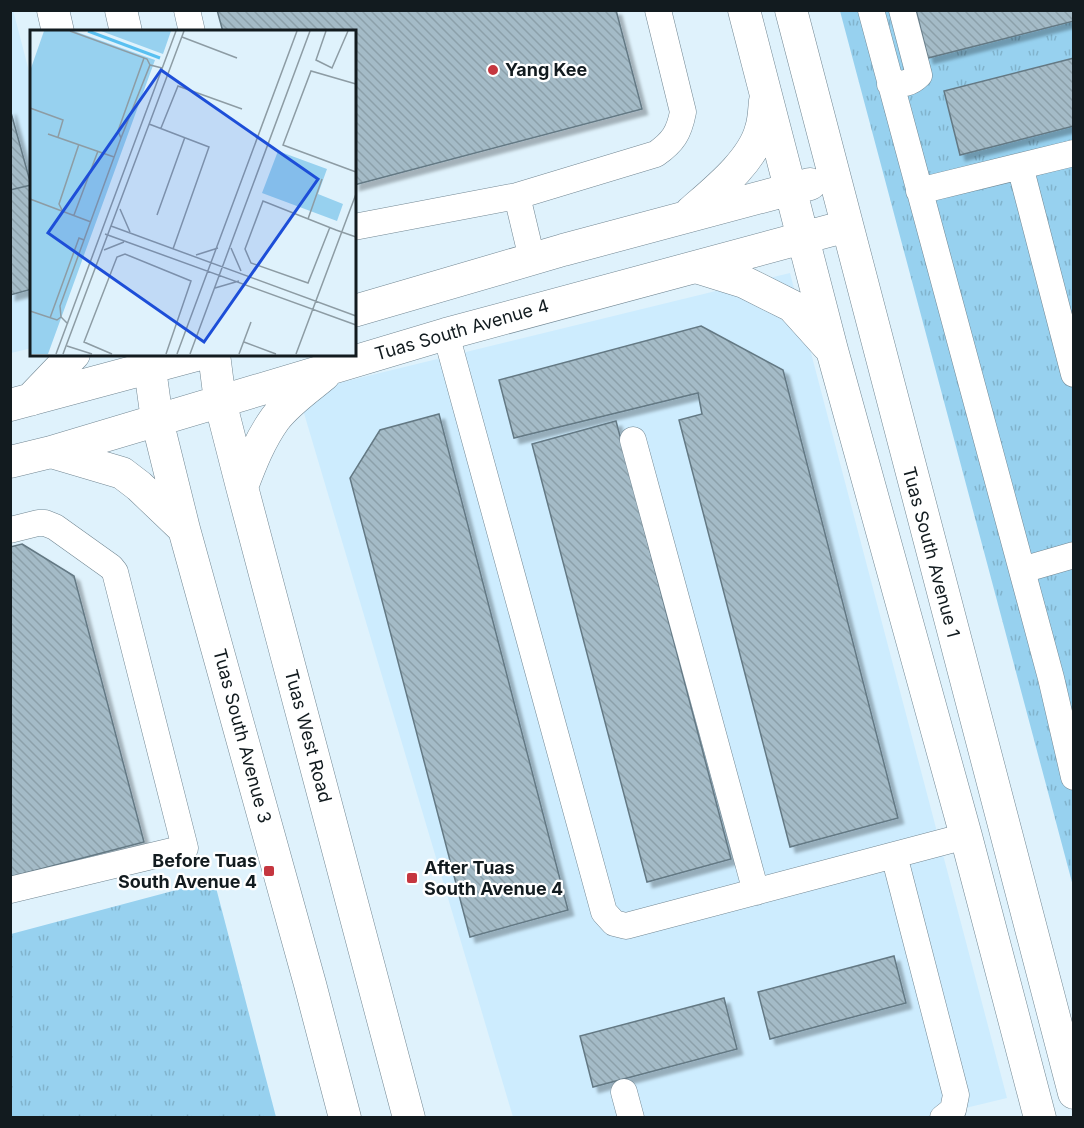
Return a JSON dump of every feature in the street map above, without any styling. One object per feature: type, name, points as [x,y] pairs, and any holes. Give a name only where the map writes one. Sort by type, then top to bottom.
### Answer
[{"type":"main road","points":[[53,10],[58,30]]},
{"type":"main road","points":[[121,10],[126,30]]},
{"type":"main road","points":[[744,10],[832,350],[966,836],[1040,1118]]},
{"type":"main road","name":"Tuas South Avenue 1","points":[[791,10],[1074,1093]]},
{"type":"main road","points":[[683,218],[719,189],[743,164],[761,131],[766,99]]},
{"type":"main road","points":[[356,310],[532,259],[834,177]]},
{"type":"main road","name":"Tuas South Avenue 4","points":[[10,462],[51,452],[446,334],[847,226]]},
{"type":"main road","points":[[699,267],[744,282],[792,306],[832,350]]},
{"type":"main road","points":[[20,403],[72,356]]},
{"type":"main road","points":[[20,403],[148,361],[185,356]]},
{"type":"main road","name":"Tuas West Road","points":[[214,356],[220,401],[409,1118]]},
{"type":"main road","name":"Tuas South Avenue 3","points":[[148,361],[157,420],[184,529],[345,1118]]},
{"type":"main road","points":[[242,487],[256,450],[275,419],[295,398],[334,367]]},
{"type":"main road","points":[[51,452],[122,473],[184,529]]},
{"type":"lane","points":[[187,10],[192,30]]},
{"type":"lane","points":[[356,227],[517,196],[656,154],[668,145],[680,128],[683,112],[658,10]]},
{"type":"lane","points":[[871,10],[1022,570],[1062,681],[1074,777]]},
{"type":"lane","points":[[890,84],[913,82],[919,75],[902,10]]},
{"type":"lane","points":[[920,191],[1074,153]]},
{"type":"lane","points":[[1020,166],[1074,374]]},
{"type":"lane","points":[[517,196],[532,259]]},
{"type":"lane","points":[[446,334],[604,912],[614,923],[626,926],[966,836]]},
{"type":"lane","points":[[633,440],[756,892]]},
{"type":"lane","points":[[10,530],[45,523],[55,527],[115,572],[185,848],[10,890]]},
{"type":"lane","points":[[1022,570],[1074,555]]},
{"type":"lane","points":[[894,855],[956,1095],[954,1110],[943,1118]]},
{"type":"lane","points":[[624,1092],[631,1118]]},
{"type":"shaded area","points":[[13,10],[30,75],[30,348],[11,353],[10,11]]},
{"type":"shaded area","points":[[790,273],[1007,1098],[924,1118],[513,1117],[298,393]]},
{"type":"green space","points":[[840,11],[1073,11],[1073,886]]},
{"type":"green space","points":[[214,880],[276,1117],[11,1117],[11,934]]},
{"type":"building","name":"Yang Kee","points":[[217,10],[616,10],[642,109],[356,184],[356,30],[222,30]]},
{"type":"building","points":[[916,10],[1074,10],[1074,21],[928,58]]},
{"type":"building","points":[[1074,58],[1074,126],[960,155],[944,91]]},
{"type":"building","points":[[10,109],[30,185],[10,190]]},
{"type":"building","points":[[30,185],[30,290],[10,295],[10,190]]},
{"type":"building","points":[[701,326],[783,370],[898,818],[790,847],[679,420],[702,414],[698,393],[514,438],[499,380]]},
{"type":"building","points":[[439,414],[568,910],[470,937],[350,478],[380,430]]},
{"type":"building","points":[[616,421],[731,859],[647,882],[532,444]]},
{"type":"building","points":[[22,544],[74,576],[144,842],[10,877],[10,547]]},
{"type":"building","points":[[894,956],[906,1003],[770,1039],[758,992]]},
{"type":"building","points":[[724,998],[737,1049],[593,1087],[580,1036]]},
{"type":"place","name":"Yang Kee","points":[[493,70]]},
{"type":"place","name":"Before Tuas South Avenue 4","points":[[269,871]]},
{"type":"place","name":"After Tuas South Avenue 4","points":[[412,878]]}]
